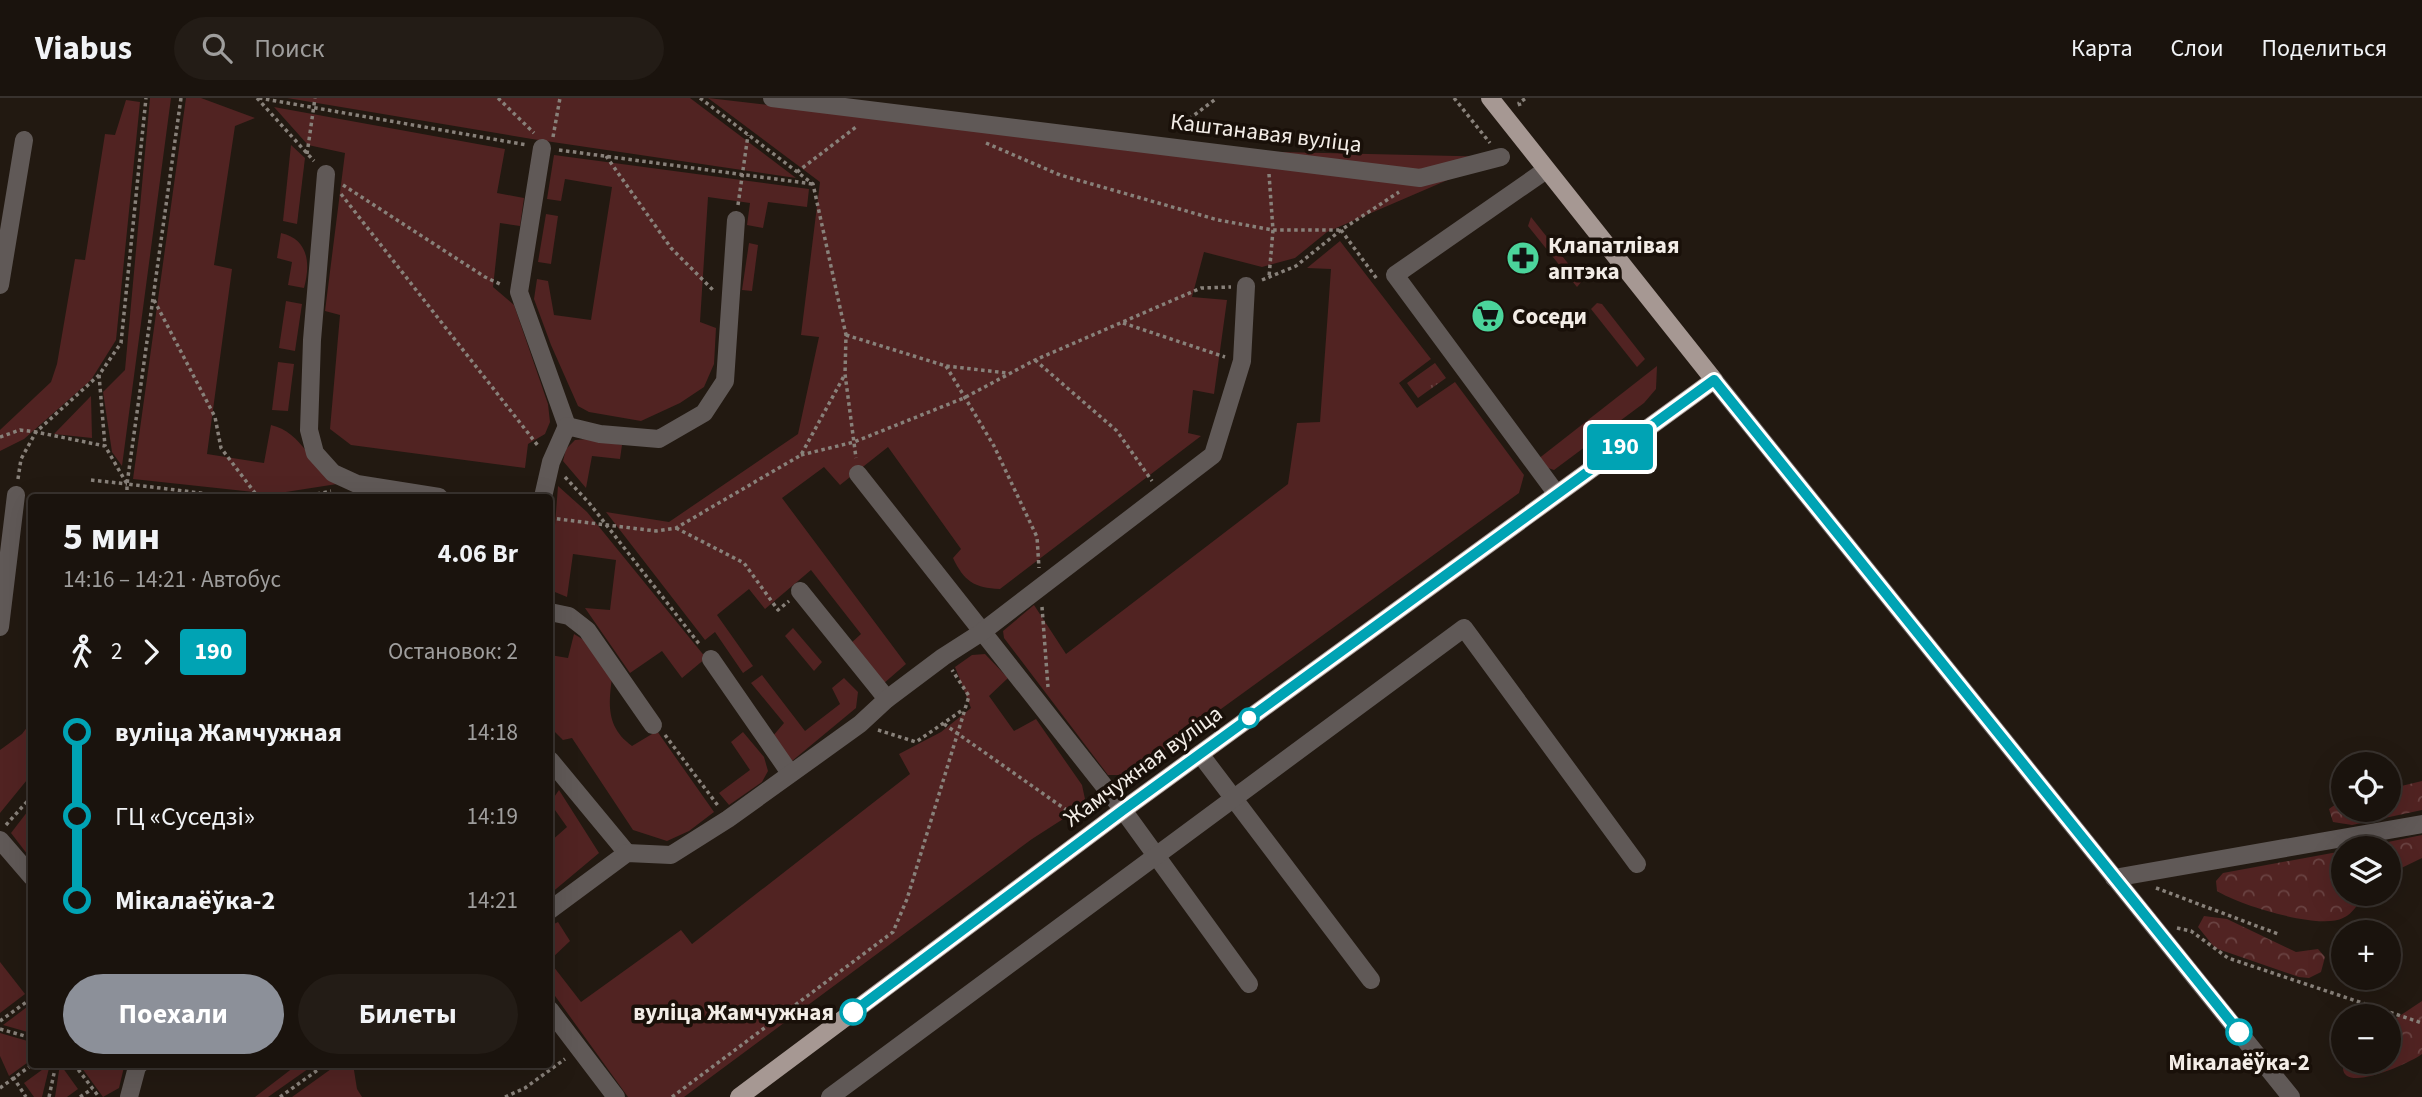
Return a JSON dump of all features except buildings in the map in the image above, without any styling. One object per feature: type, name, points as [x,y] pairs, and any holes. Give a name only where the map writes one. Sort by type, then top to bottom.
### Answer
[{"type":"main road","points":[[1490,98],[1714,380]]},
{"type":"main road","name":"Жамчужная вуліца","points":[[740,1097],[1123,810],[1714,380]]},
{"type":"street","name":"Каштанавая вуліца","points":[[772,98],[1268,157],[1420,178],[1501,158]]},
{"type":"street","points":[[0,285],[24,140]]},
{"type":"street","points":[[544,494],[551,462],[567,426],[519,292],[545,146]]},
{"type":"street","points":[[1546,170],[1395,275],[1556,493]]},
{"type":"street","points":[[326,174],[311,366],[309,430],[315,453],[333,473],[357,484],[420,494]]},
{"type":"street","points":[[567,426],[600,433],[659,439],[704,413],[725,381],[736,220]]},
{"type":"street","points":[[553,908],[627,853],[671,855],[728,819],[860,724],[887,699],[982,632],[1213,455],[1242,361],[1246,286]]},
{"type":"street","points":[[1714,380],[2120,877],[2151,923],[2291,1097]]},
{"type":"street","points":[[858,474],[1123,810],[1249,984]]},
{"type":"street","points":[[0,628],[16,495]]},
{"type":"street","points":[[800,591],[887,699]]},
{"type":"street","points":[[553,613],[569,616],[587,630],[653,725]]},
{"type":"street","points":[[830,1097],[1232,797],[1464,628],[1637,864]]},
{"type":"street","points":[[710,659],[790,773]]},
{"type":"street","points":[[1200,754],[1371,980]]},
{"type":"street","points":[[553,764],[627,853]]},
{"type":"street","points":[[2120,877],[2422,824]]},
{"type":"street","points":[[0,840],[28,872]]},
{"type":"street","points":[[553,1014],[616,1097]]},
{"type":"street","points":[[129,1097],[137,1068]]},
{"type":"path","points":[[16,495],[21,458],[36,432],[99,375],[121,342],[146,98]]},
{"type":"path","points":[[127,494],[181,98]]},
{"type":"path","points":[[257,98],[326,174],[551,462],[608,526],[710,659]]},
{"type":"path","points":[[307,154],[315,98]]},
{"type":"path","points":[[498,98],[545,146],[560,98]]},
{"type":"path","points":[[700,98],[813,184],[846,335],[845,374],[858,474]]},
{"type":"path","points":[[1178,146],[1189,119],[1217,98]]},
{"type":"path","points":[[797,172],[876,111]]},
{"type":"path","points":[[736,220],[748,135]]},
{"type":"path","points":[[553,518],[656,531],[676,528],[801,455],[854,442],[964,398],[1035,360],[1201,288],[1246,286],[1296,267],[1341,230],[1273,230],[1218,219],[1060,175],[983,142]]},
{"type":"path","points":[[606,156],[671,248],[730,307]]},
{"type":"path","points":[[1268,157],[1273,230],[1269,277]]},
{"type":"path","points":[[326,174],[485,277],[519,292]]},
{"type":"path","points":[[153,298],[215,417],[221,448],[256,494]]},
{"type":"path","points":[[1121,322],[1242,361]]},
{"type":"path","points":[[846,335],[946,366],[1009,373]]},
{"type":"path","points":[[1035,360],[1117,431],[1161,495]]},
{"type":"path","points":[[946,366],[994,446],[1037,537],[1050,719]]},
{"type":"path","points":[[801,455],[845,374]]},
{"type":"path","points":[[99,375],[105,446],[127,484]]},
{"type":"path","points":[[0,437],[20,430],[105,446]]},
{"type":"path","points":[[91,480],[209,494]]},
{"type":"path","points":[[676,528],[744,563],[778,610],[800,591]]},
{"type":"path","points":[[672,1097],[893,932],[907,899],[969,696],[943,657]]},
{"type":"path","points":[[860,724],[916,742],[965,708]]},
{"type":"path","points":[[944,724],[1096,831]]},
{"type":"path","points":[[653,725],[660,729],[728,819]]},
{"type":"path","points":[[0,825],[8,825],[28,801]]},
{"type":"path","points":[[2120,877],[2278,934]]},
{"type":"path","points":[[2151,923],[2191,931],[2228,958],[2422,1023]]},
{"type":"path","points":[[0,1021],[28,1001]]},
{"type":"path","points":[[0,1029],[28,1037]]},
{"type":"path","points":[[505,1097],[525,1088],[579,1050]]},
{"type":"path","points":[[0,1088],[28,1067]]},
{"type":"path","points":[[49,1097],[55,1068]]},
{"type":"path","points":[[77,1068],[99,1097]]},
{"type":"path","points":[[280,1097],[320,1068]]},
{"type":"path","points":[[13,1077],[26,1097]]},
{"type":"path","points":[[80,1097],[92,1088]]},
{"type":"green space","points":[[150,98],[171,98],[122,466],[112,452],[103,392],[125,370]]},
{"type":"green space","points":[[186,98],[201,98],[255,118],[235,126],[214,265],[232,269],[207,454],[264,463],[271,425],[282,429],[299,442],[320,469],[337,484],[273,494],[133,479]]},
{"type":"green space","points":[[287,98],[690,98],[796,178],[532,139]]},
{"type":"green space","points":[[708,98],[1154,149],[1501,157],[1327,232],[1295,258],[1262,267],[1204,252],[1192,297],[1227,300],[1214,394],[1193,390],[1188,433],[1201,436],[1000,589],[977,585],[961,572],[953,558],[961,549],[888,447],[840,485],[824,467],[782,498],[906,664],[883,684],[850,644],[861,634],[811,570],[765,609],[749,589],[717,615],[753,666],[743,673],[715,632],[705,640],[606,512],[669,522],[798,434],[819,337],[801,335],[820,182]]},
{"type":"green space","points":[[126,100],[140,102],[116,340],[91,380],[24,439],[0,451],[0,430],[51,382],[57,364],[75,259],[85,260],[105,134],[115,135]]},
{"type":"green space","points":[[274,107],[505,149],[497,193],[524,198],[520,226],[500,223],[493,287],[514,305],[548,404],[550,422],[545,434],[528,444],[525,468],[351,445],[330,429],[340,315],[325,311],[345,153],[308,145]]},
{"type":"green space","points":[[291,145],[305,158],[297,224],[283,221]]},
{"type":"green space","points":[[554,155],[809,189],[807,207],[768,202],[763,228],[747,225],[750,203],[708,197],[700,322],[716,328],[714,364],[704,387],[680,403],[641,421],[589,412],[578,406],[534,299],[537,279],[548,281],[554,315],[591,320],[612,187],[565,179],[561,201],[547,199]]},
{"type":"green space","points":[[546,214],[558,216],[551,264],[538,262]]},
{"type":"green space","points":[[1531,217],[1582,281],[1577,287],[1528,226]]},
{"type":"green space","points":[[281,233],[297,241],[305,253],[307,270],[304,288],[288,285],[292,262],[277,258]]},
{"type":"green space","points":[[1340,241],[1431,359],[1399,383],[1417,408],[1455,382],[1524,475],[1519,493],[1130,775],[1108,775],[1004,638],[1003,631],[1034,605],[1066,654],[1288,484],[1297,423],[1320,422],[1331,269],[1307,268]]},
{"type":"green space","points":[[749,243],[758,245],[752,291],[742,290]]},
{"type":"green space","points":[[286,301],[302,304],[295,351],[279,348]]},
{"type":"green space","points":[[1597,303],[1602,304],[1645,359],[1637,367],[1591,309]]},
{"type":"green space","points":[[278,362],[294,364],[288,411],[272,410]]},
{"type":"green space","points":[[1435,363],[1446,378],[1418,398],[1407,383]]},
{"type":"green space","points":[[1657,366],[1656,389],[1644,403],[1554,470],[1533,463]]},
{"type":"green space","points":[[91,396],[92,438],[54,434]]},
{"type":"green space","points":[[587,439],[622,445],[620,459],[592,456],[586,488],[563,461],[566,449],[575,440]]},
{"type":"green space","points":[[558,486],[587,512],[706,658],[682,678],[662,651],[630,673],[585,608],[610,610],[616,560],[573,554],[567,597],[553,591]]},
{"type":"green space","points":[[793,628],[822,662],[814,671],[785,636]]},
{"type":"green space","points":[[574,634],[584,640],[612,678],[611,716],[618,732],[632,746],[657,731],[714,812],[689,831],[667,841],[633,830],[572,738],[563,740],[553,730],[553,656],[568,658]]},
{"type":"green space","points":[[985,654],[1008,678],[989,696],[1014,731],[1036,719],[1082,785],[1085,799],[1074,812],[1032,839],[684,1097],[628,1097],[553,993],[553,966],[581,1002],[681,930],[692,944],[910,774],[899,754],[941,732],[971,708],[955,667],[972,655]]},
{"type":"green space","points":[[762,675],[805,731],[840,704],[832,688],[844,678],[858,692],[856,708],[792,761],[772,737],[784,723],[751,683]]},
{"type":"green space","points":[[28,726],[28,779],[0,813],[0,750],[22,734]]},
{"type":"green space","points":[[743,732],[764,757],[768,771],[762,782],[729,805],[719,793],[750,770],[731,742]]},
{"type":"green space","points":[[2422,781],[2422,810],[2401,814],[2401,786]]},
{"type":"green space","points":[[559,790],[599,853],[553,891],[553,839],[567,827],[553,807],[553,799]]},
{"type":"green space","points":[[28,811],[28,855],[11,833]]},
{"type":"green space","points":[[2333,822],[2366,822],[2352,825]]},
{"type":"green space","points":[[2422,835],[2422,858],[2401,868],[2401,839]]},
{"type":"green space","points":[[2331,853],[2331,906],[2357,906],[2347,916],[2331,921],[2279,914],[2243,903],[2217,891],[2216,881],[2223,873]]},
{"type":"green space","points":[[2204,916],[2227,919],[2296,952],[2318,949],[2325,957],[2321,972],[2309,978],[2299,977],[2215,948],[2198,927]]},
{"type":"green space","points":[[558,922],[570,941],[553,957],[553,924]]},
{"type":"green space","points":[[0,962],[25,994],[0,1013]]},
{"type":"green space","points":[[2422,1001],[2422,1054],[2401,1065],[2401,1015]]},
{"type":"green space","points":[[28,1006],[28,1032],[3,1025]]},
{"type":"green space","points":[[0,1033],[28,1041],[28,1062],[9,1076],[0,1056]]},
{"type":"green space","points":[[45,1068],[49,1068],[42,1097],[34,1097],[24,1083]]},
{"type":"green space","points":[[59,1068],[63,1068],[78,1089],[67,1097],[55,1097]]},
{"type":"green space","points":[[82,1068],[124,1068],[119,1088],[103,1097]]},
{"type":"green space","points":[[293,1068],[309,1068],[268,1097],[255,1097]]},
{"type":"green space","points":[[332,1068],[354,1068],[357,1089],[362,1097],[292,1097]]},
{"type":"green space","points":[[2346,1074],[2378,1074],[2360,1078]]},
{"type":"bus line","name":"190","points":[[853,1012],[1123,810],[1714,380],[2239,1032]]},
{"type":"place","name":"Клапатлівая аптэка","points":[[1523,258]]},
{"type":"place","name":"Соседи","points":[[1488,316]]},
{"type":"place","name":"вуліца Жамчужная","points":[[853,1012]]},
{"type":"place","name":"Мікалаёўка-2","points":[[2239,1032]]}]
